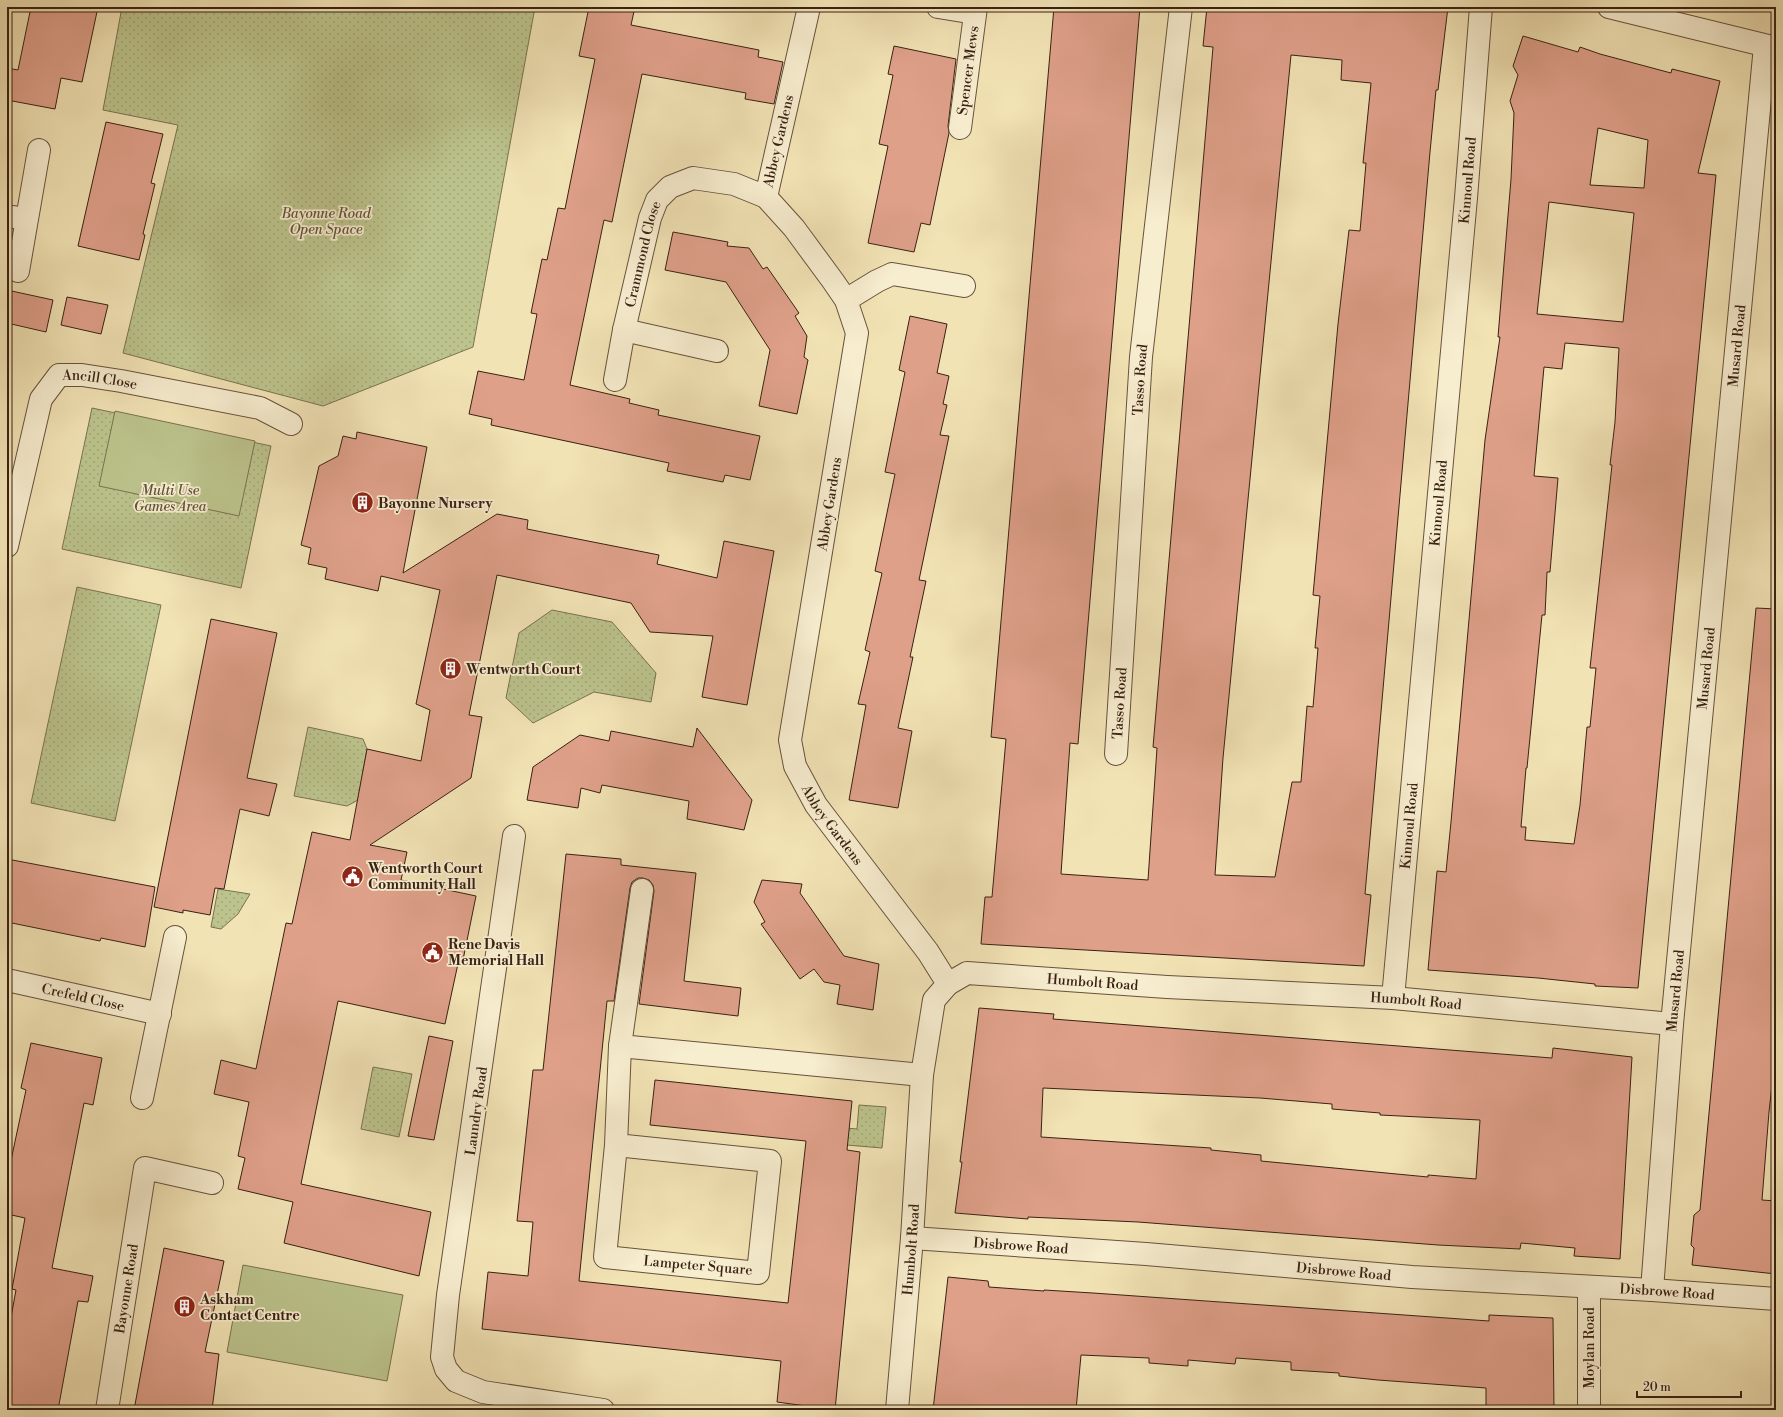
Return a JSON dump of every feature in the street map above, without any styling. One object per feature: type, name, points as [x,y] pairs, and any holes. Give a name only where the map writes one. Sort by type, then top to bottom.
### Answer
[{"type":"street","name":"Abbey Gardens","points":[[809,7],[766,197],[794,228],[846,300],[857,333],[790,740],[795,766],[816,805],[928,952],[948,984]]},
{"type":"street","name":"Spencer Mews","points":[[938,7],[976,10],[960,128]]},
{"type":"street","name":"Tasso Road","points":[[1116,754],[1141,357],[1181,7]]},
{"type":"street","name":"Kinnoul Road","points":[[1393,998],[1466,198],[1481,7]]},
{"type":"street","points":[[1609,7],[1771,47]]},
{"type":"street","name":"Musard Road","points":[[1652,1290],[1672,1024],[1771,47]]},
{"type":"street","points":[[18,271],[17,218],[39,150]]},
{"type":"street","name":"Crammond Close","points":[[615,380],[624,330],[650,218],[657,200],[670,187],[693,178],[734,184],[766,197]]},
{"type":"street","points":[[846,300],[877,280],[892,274],[964,286]]},
{"type":"street","points":[[624,330],[717,351]]},
{"type":"street","name":"Ancill Close","points":[[7,546],[41,399],[59,375],[82,375],[121,381],[260,408],[291,424]]},
{"type":"street","name":"Laundry Road","points":[[514,836],[448,1295],[442,1357],[446,1369],[456,1381],[483,1392],[603,1410]]},
{"type":"street","name":"Lampeter Square","points":[[616,1145],[770,1161],[758,1273],[605,1257],[616,1145],[620,1046],[642,890]]},
{"type":"street","points":[[142,1098],[176,937]]},
{"type":"street","name":"Humbolt Road","points":[[897,1410],[912,1238],[922,1075],[934,1000],[948,984],[967,973],[1167,987],[1393,998],[1672,1024]]},
{"type":"street","name":"Crefeld Close","points":[[7,980],[160,1014]]},
{"type":"street","points":[[620,1046],[922,1075]]},
{"type":"street","name":"Bayonne Road","points":[[107,1410],[145,1168],[212,1183]]},
{"type":"street","name":"Disbrowe Road","points":[[912,1238],[1146,1254],[1412,1277],[1652,1290],[1776,1299]]},
{"type":"street","name":"Moylan Road","points":[[1589,1287],[1589,1410]]},
{"type":"green space","name":"Bayonne Road Open Space","points":[[122,7],[535,7],[473,347],[323,406],[123,353],[178,125],[103,110]]},
{"type":"green space","name":"Multi Use Games Area","points":[[92,408],[271,446],[241,588],[62,549]]},
{"type":"green space","points":[[115,411],[255,441],[239,516],[99,486]]},
{"type":"green space","points":[[77,587],[161,605],[115,821],[31,803]]},
{"type":"green space","points":[[552,610],[612,622],[656,673],[651,702],[594,692],[533,723],[506,698],[519,633]]},
{"type":"green space","points":[[308,727],[363,739],[367,749],[358,800],[347,806],[294,796]]},
{"type":"green space","points":[[218,889],[250,894],[238,914],[221,929],[211,927]]},
{"type":"green space","points":[[373,1067],[412,1074],[399,1137],[361,1129]]},
{"type":"green space","points":[[859,1105],[886,1107],[882,1148],[811,1142],[813,1125],[857,1129]]},
{"type":"green space","points":[[243,1265],[403,1295],[387,1381],[227,1352]]},
{"type":"building","points":[[31,7],[98,7],[82,82],[61,78],[55,109],[7,100],[7,68],[18,70]]},
{"type":"building","points":[[589,7],[635,7],[631,25],[759,50],[758,57],[783,62],[774,104],[745,99],[746,93],[642,74],[612,222],[604,220],[570,385],[630,399],[629,403],[659,410],[658,415],[760,436],[750,480],[725,475],[723,482],[667,471],[669,463],[491,425],[492,419],[469,414],[478,371],[524,380],[537,314],[531,313],[542,259],[547,260],[558,208],[565,209],[595,59],[579,56]]},
{"type":"building","points":[[1054,7],[1140,7],[1078,744],[1070,743],[1061,874],[1148,880],[1157,748],[1153,747],[1213,47],[1203,46],[1207,7],[1448,7],[1438,90],[1436,90],[1430,152],[1365,894],[1371,895],[1364,966],[981,944],[985,897],[992,897],[1006,739],[991,737]],"holes":[[[1291,55],[1342,60],[1341,80],[1371,83],[1363,163],[1366,163],[1360,231],[1349,230],[1338,324],[1313,595],[1320,596],[1315,648],[1318,648],[1313,707],[1307,706],[1301,782],[1292,782],[1275,877],[1215,875],[1223,758]]]},
{"type":"building","points":[[1523,36],[1578,52],[1580,47],[1600,54],[1671,73],[1672,69],[1720,81],[1698,173],[1716,175],[1638,988],[1595,986],[1595,984],[1538,978],[1428,970],[1437,871],[1446,872],[1485,440],[1500,337],[1498,337],[1511,179],[1514,113],[1510,101],[1518,75],[1513,66]],"holes":[[[1598,128],[1648,140],[1644,188],[1590,185]],[[1549,202],[1634,213],[1623,322],[1537,314]],[[1565,343],[1619,348],[1615,422],[1610,465],[1612,465],[1590,668],[1596,668],[1590,727],[1587,727],[1580,805],[1574,844],[1525,840],[1526,827],[1521,827],[1542,615],[1545,615],[1547,572],[1550,572],[1558,478],[1534,476],[1544,367],[1562,369]]]},
{"type":"building","points":[[894,46],[956,59],[948,126],[949,133],[930,225],[921,223],[914,252],[868,243],[888,146],[879,144],[893,75],[888,74]]},
{"type":"building","points":[[106,122],[163,134],[151,183],[155,184],[143,234],[145,235],[139,260],[78,246]]},
{"type":"building","points":[[673,232],[728,242],[727,246],[749,248],[763,269],[767,267],[799,313],[795,316],[807,336],[804,357],[808,360],[797,414],[759,406],[770,350],[726,282],[665,270]]},
{"type":"building","points":[[7,290],[53,300],[46,332],[7,323]]},
{"type":"building","points":[[67,297],[108,305],[101,334],[61,325]]},
{"type":"building","points":[[910,316],[947,324],[937,373],[949,376],[943,404],[947,405],[940,435],[949,436],[919,580],[926,581],[910,657],[913,657],[898,728],[912,731],[898,808],[849,800],[866,705],[858,704],[870,652],[865,650],[882,573],[875,571],[895,474],[885,472],[905,372],[899,370]]},
{"type":"building","points":[[357,432],[427,447],[403,573],[497,514],[528,520],[527,529],[659,555],[657,564],[717,578],[724,541],[774,551],[747,705],[702,697],[713,636],[650,632],[631,603],[497,575],[469,715],[482,717],[471,778],[370,845],[407,852],[401,880],[476,896],[463,960],[459,959],[445,1024],[338,1001],[301,1184],[431,1212],[419,1276],[284,1243],[293,1202],[238,1189],[245,1158],[238,1156],[249,1102],[214,1094],[221,1060],[256,1069],[286,923],[292,924],[312,832],[350,840],[367,749],[421,761],[430,710],[416,704],[440,590],[381,576],[378,591],[325,579],[327,568],[308,564],[311,548],[301,545],[319,466],[338,456],[343,436],[356,439]]},
{"type":"building","points":[[1756,608],[1776,609],[1776,1049],[1762,1200],[1776,1201],[1776,1274],[1692,1265],[1694,1248],[1691,1245],[1694,1215],[1700,1210]]},
{"type":"building","points":[[211,619],[277,633],[247,778],[277,784],[269,816],[240,809],[224,889],[215,888],[210,915],[183,910],[183,913],[154,907]]},
{"type":"building","points":[[697,728],[752,800],[744,830],[687,819],[689,801],[602,785],[600,793],[581,788],[578,808],[527,800],[533,767],[580,735],[609,741],[611,731],[693,747]]},
{"type":"building","points":[[566,854],[621,859],[621,865],[696,873],[684,981],[741,988],[738,1016],[639,1004],[654,891],[653,885],[649,880],[638,878],[632,882],[614,1001],[607,1001],[579,1281],[788,1303],[806,1141],[650,1125],[655,1080],[852,1101],[847,1150],[860,1152],[835,1410],[777,1402],[781,1361],[482,1329],[488,1272],[528,1276],[533,1222],[517,1221],[533,1070],[543,1070]]},
{"type":"building","points":[[7,859],[155,887],[145,947],[101,938],[100,941],[7,922]]},
{"type":"building","points":[[762,880],[802,884],[800,893],[844,956],[879,964],[873,1010],[837,1004],[840,985],[824,982],[814,969],[800,979],[761,924],[765,922],[754,902]]},
{"type":"building","points":[[979,1008],[1054,1014],[1053,1019],[1552,1058],[1553,1048],[1632,1057],[1620,1259],[1574,1256],[1575,1248],[1521,1243],[1520,1249],[1438,1245],[1138,1222],[1028,1217],[1028,1219],[955,1213],[962,1162],[960,1162]],"holes":[[[1043,1088],[1260,1098],[1332,1104],[1332,1109],[1380,1113],[1380,1115],[1480,1120],[1476,1179],[1428,1175],[1428,1177],[1261,1161],[1261,1155],[1211,1150],[1211,1148],[1041,1137]]]},
{"type":"building","points":[[429,1036],[453,1041],[434,1140],[408,1136]]},
{"type":"building","points":[[31,1043],[102,1058],[93,1105],[84,1103],[52,1268],[93,1276],[88,1302],[78,1301],[58,1410],[7,1410],[7,1339],[16,1290],[12,1289],[25,1218],[7,1214],[7,1179],[26,1090],[21,1088]]},
{"type":"building","name":"Askham Contact Centre","points":[[164,1248],[224,1261],[205,1352],[219,1354],[212,1410],[134,1410]]},
{"type":"building","points":[[948,1277],[988,1281],[989,1287],[1044,1291],[1093,1293],[1489,1321],[1489,1315],[1553,1318],[1554,1410],[1486,1410],[1486,1388],[1378,1380],[1339,1376],[1339,1373],[1291,1370],[1291,1362],[1236,1358],[1235,1364],[1188,1360],[1188,1366],[1149,1363],[1149,1358],[1081,1355],[1076,1410],[933,1410]]},
{"type":"place","name":"Bayonne Nursery","points":[[363,503]]},
{"type":"place","name":"Wentworth Court","points":[[451,669]]},
{"type":"place","name":"Wentworth Court Community Hall","points":[[352,876]]},
{"type":"place","name":"Rene Davis Memorial Hall","points":[[433,952]]},
{"type":"place","name":"Askham Contact Centre","points":[[184,1307]]}]
